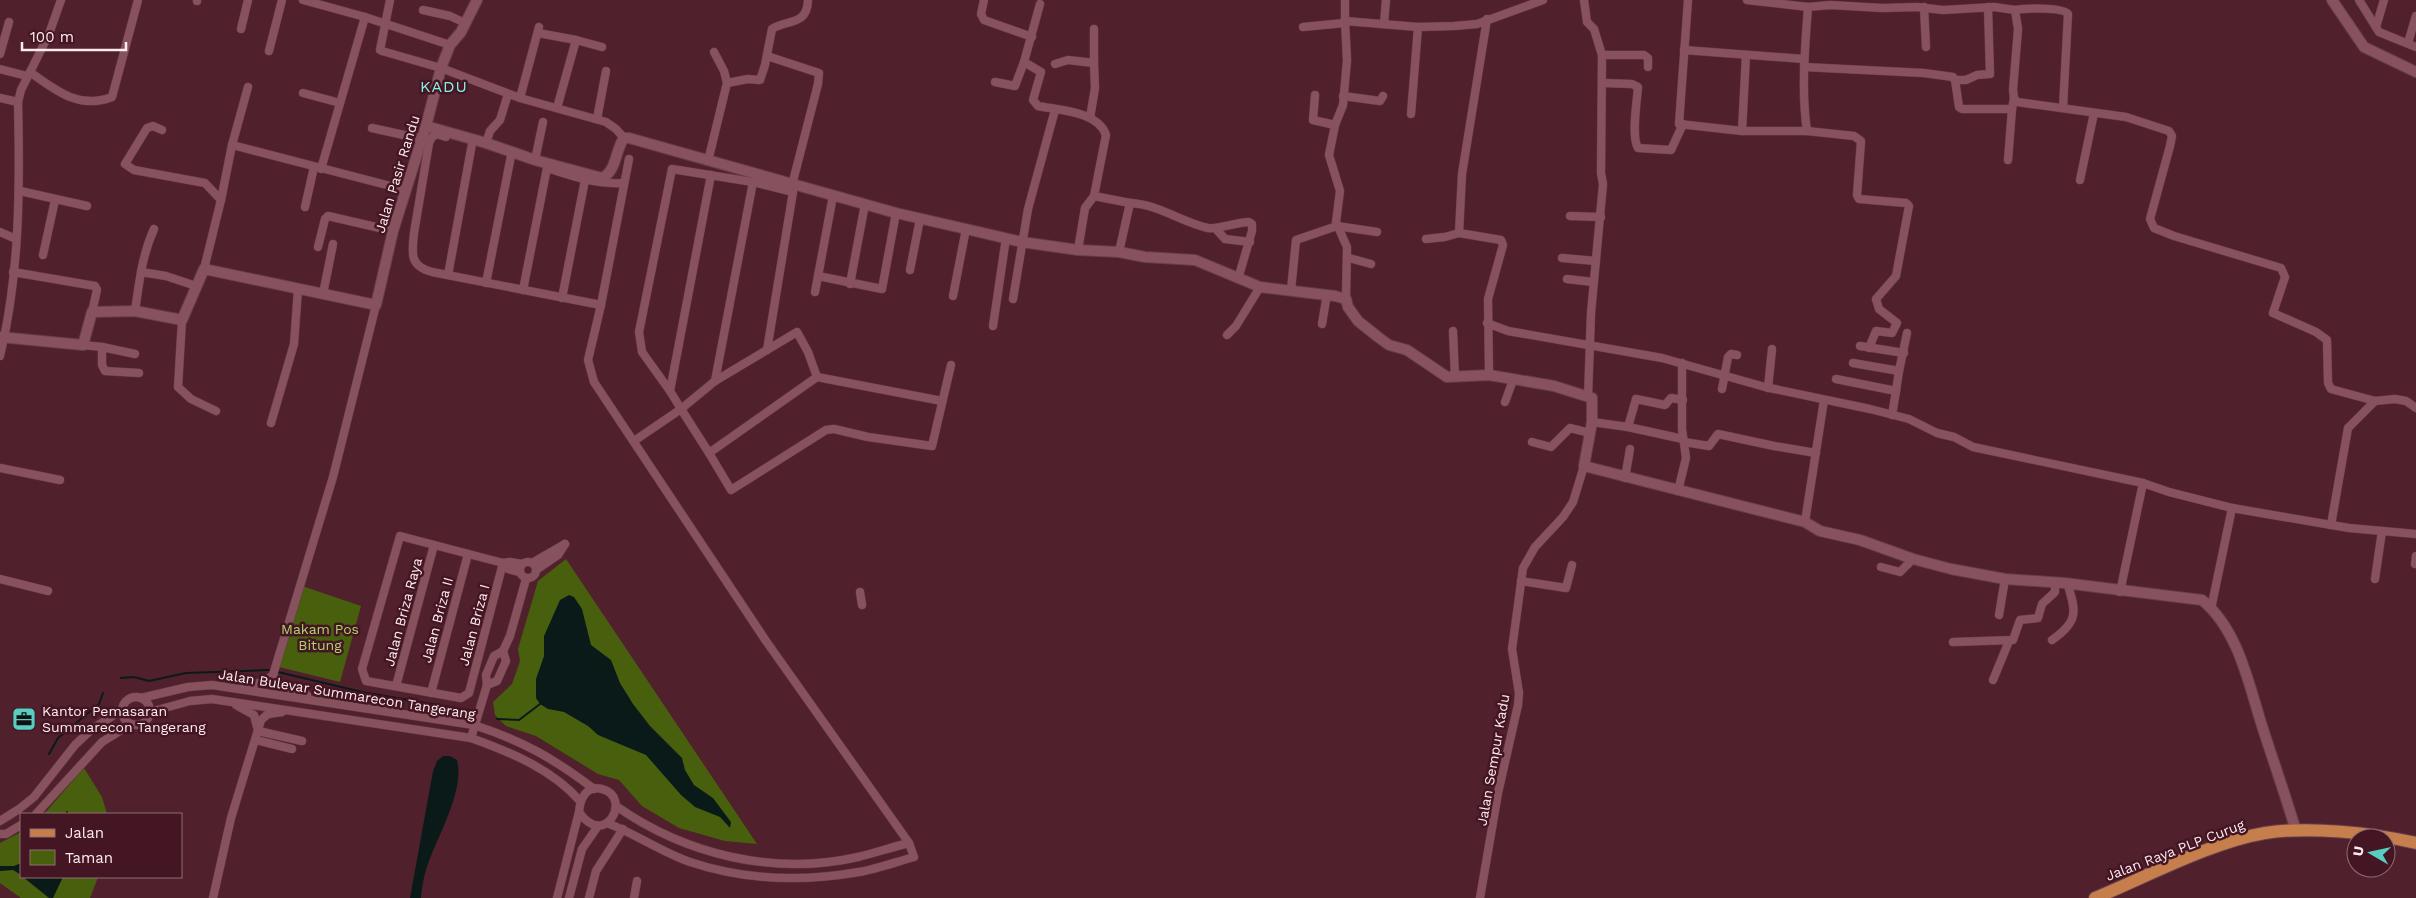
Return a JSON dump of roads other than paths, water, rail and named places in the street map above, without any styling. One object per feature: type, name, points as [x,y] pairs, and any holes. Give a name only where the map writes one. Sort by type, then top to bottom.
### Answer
[{"type":"main road","name":"Jalan Raya PLP Curug","points":[[2095,898],[2227,843],[2266,833],[2296,831],[2363,834],[2416,843]]},
{"type":"street","points":[[0,356],[13,272],[20,191],[18,102],[29,74],[49,34],[60,0]]},
{"type":"street","points":[[0,69],[29,74],[71,98],[95,102],[112,97],[138,0]]},
{"type":"street","points":[[241,29],[248,0]]},
{"type":"street","points":[[269,51],[282,0]]},
{"type":"street","points":[[303,0],[385,23],[450,45]]},
{"type":"street","points":[[390,0],[382,51],[441,68],[520,98],[597,120],[612,126],[624,138],[630,138],[896,213],[1022,242],[1078,250],[1119,252],[1144,257],[1194,260],[1260,287],[1327,294],[1346,299]]},
{"type":"street","name":"Jalan Pasir Randu","points":[[376,305],[393,231],[422,140],[441,68],[450,45],[478,0]]},
{"type":"street","points":[[727,84],[748,78],[760,80],[772,29],[790,24],[800,18],[806,11],[808,0]]},
{"type":"street","points":[[984,0],[981,14],[984,20],[1032,37]]},
{"type":"street","points":[[1345,0],[1348,60],[1343,105],[1335,125],[1329,155],[1340,190],[1335,218],[1337,226],[1348,246],[1346,299],[1348,307],[1358,321],[1390,345],[1407,350],[1440,374],[1455,377],[1489,375],[1554,386],[1592,398],[1592,422],[1584,466],[1625,478],[1805,522],[1820,531],[1860,540],[1912,559],[2005,578],[2067,583],[2120,592],[2202,600],[2211,609],[2230,637],[2246,675],[2296,831]]},
{"type":"street","points":[[1384,24],[1386,0]]},
{"type":"street","points":[[1303,27],[1345,22],[1418,27],[1477,24],[1527,3],[1543,0]]},
{"type":"street","points":[[1584,0],[1587,22],[1594,29],[1602,55],[1604,83],[1601,158],[1603,184],[1593,282],[1588,396]]},
{"type":"street","points":[[1688,0],[1678,122],[1742,131],[1807,131],[1854,136],[1862,141],[1858,199],[1906,203],[1909,206],[1896,276],[1876,299],[1879,309],[1897,323],[1892,333],[1876,331],[1869,348]]},
{"type":"street","points":[[1748,0],[1808,6],[1882,4],[1920,5],[1933,9],[1954,10],[1988,7],[2015,10],[2024,8],[2063,10],[2068,14],[2063,108]]},
{"type":"street","points":[[1933,9],[1934,0]]},
{"type":"street","points":[[2332,0],[2364,47],[2416,72]]},
{"type":"street","points":[[2359,0],[2381,32],[2416,47]]},
{"type":"street","points":[[2376,27],[2384,0]]},
{"type":"street","points":[[994,82],[1015,86],[1032,37],[1040,4]]},
{"type":"street","points":[[1920,5],[1926,47]]},
{"type":"street","points":[[1807,131],[1804,63],[1808,6]]},
{"type":"street","points":[[1684,50],[1924,73],[1953,77],[1955,80],[1966,80],[1977,75],[1990,74],[1988,7]]},
{"type":"street","points":[[423,10],[450,16],[465,23]]},
{"type":"street","points":[[2008,160],[2018,29],[2015,10]]},
{"type":"street","points":[[2408,43],[2416,16]]},
{"type":"street","points":[[305,207],[340,103],[365,17]]},
{"type":"street","points":[[1459,233],[1462,174],[1487,19]]},
{"type":"street","points":[[0,54],[9,22]]},
{"type":"street","points":[[1411,114],[1418,27]]},
{"type":"street","points":[[1090,118],[1095,88],[1094,29]]},
{"type":"street","points":[[520,98],[538,30],[602,47]]},
{"type":"street","points":[[557,108],[576,40]]},
{"type":"street","points":[[708,161],[727,84],[724,71],[714,52]]},
{"type":"street","points":[[1602,55],[1644,55],[1648,58],[1648,67]]},
{"type":"street","points":[[1742,131],[1746,55]]},
{"type":"street","points":[[767,56],[819,73],[818,84],[792,185]]},
{"type":"street","points":[[1055,64],[1068,60],[1094,63]]},
{"type":"street","points":[[1024,62],[1041,72],[1034,103],[1090,118],[1104,130],[1106,135],[1094,196],[1085,208],[1078,250]]},
{"type":"street","points":[[597,120],[606,72]]},
{"type":"street","points":[[1955,80],[1960,108],[2012,109]]},
{"type":"street","points":[[1604,83],[1632,84],[1638,87],[1636,118],[1636,143],[1638,148],[1671,150],[1683,124]]},
{"type":"street","points":[[216,411],[191,399],[178,387],[176,379],[182,320],[204,268],[232,145],[248,87]]},
{"type":"street","points":[[303,93],[340,103]]},
{"type":"street","points":[[486,143],[490,131],[500,120],[508,94]]},
{"type":"street","points":[[1315,95],[1313,120],[1335,125]]},
{"type":"street","points":[[1343,96],[1374,101],[1380,101],[1383,96]]},
{"type":"street","points":[[0,98],[18,102]]},
{"type":"street","points":[[2014,98],[2019,103],[2033,106],[2063,108],[2136,120],[2169,131],[2172,136],[2170,146],[2150,218],[2154,228],[2174,236],[2281,268],[2285,278],[2273,313],[2316,332],[2327,340],[2328,384],[2331,389],[2375,401],[2395,399],[2406,401],[2416,408]]},
{"type":"street","points":[[1013,299],[1028,209],[1055,110]]},
{"type":"street","points":[[2080,180],[2094,113]]},
{"type":"street","points":[[535,160],[542,122]]},
{"type":"street","points":[[162,130],[153,126],[148,128],[125,160],[126,166],[134,170],[204,183],[221,200]]},
{"type":"street","points":[[426,126],[486,143],[535,160],[602,178],[609,173],[624,138]]},
{"type":"street","points":[[372,128],[422,140]]},
{"type":"street","points":[[601,305],[486,283],[418,267],[413,256],[414,233],[429,143],[432,137],[437,134],[585,180],[608,184],[623,183]]},
{"type":"street","points":[[448,275],[472,144]]},
{"type":"street","points":[[232,145],[406,190]]},
{"type":"street","points":[[486,283],[511,156]]},
{"type":"street","points":[[607,823],[689,862],[726,872],[760,877],[793,879],[830,877],[861,872],[914,857],[909,843],[766,641],[594,382],[588,360],[601,305],[629,159]]},
{"type":"street","points":[[523,290],[548,168]]},
{"type":"street","points":[[767,350],[793,192],[753,182],[674,168],[670,171],[638,332],[642,352],[670,391],[731,490],[826,430],[834,429],[868,437],[932,446],[951,365]]},
{"type":"street","points":[[670,391],[711,174]]},
{"type":"street","points":[[562,298],[585,180]]},
{"type":"street","points":[[715,381],[753,182]]},
{"type":"street","points":[[20,191],[87,206]]},
{"type":"street","points":[[814,292],[833,196]]},
{"type":"street","points":[[1094,196],[1171,213],[1208,228],[1216,229],[1231,224],[1250,222],[1253,226],[1250,242],[1238,279]]},
{"type":"street","points":[[43,255],[55,200]]},
{"type":"street","points":[[1119,252],[1130,203]]},
{"type":"street","points":[[850,284],[865,204]]},
{"type":"street","points":[[818,276],[882,289],[896,213]]},
{"type":"street","points":[[318,247],[328,216],[393,231]]},
{"type":"street","points":[[1570,216],[1601,217]]},
{"type":"street","points":[[910,270],[920,219]]},
{"type":"street","points":[[1291,290],[1296,240],[1337,226],[1377,232]]},
{"type":"street","points":[[135,311],[141,272],[149,240],[154,229]]},
{"type":"street","points":[[953,296],[966,229]]},
{"type":"street","points":[[1216,229],[1225,238],[1250,242]]},
{"type":"street","points":[[0,232],[16,239]]},
{"type":"street","points":[[1426,239],[1459,233],[1501,240],[1503,244],[1488,299],[1489,375]]},
{"type":"street","points":[[992,326],[1006,238]]},
{"type":"street","points":[[323,294],[333,244]]},
{"type":"street","points":[[1349,258],[1371,264]]},
{"type":"street","points":[[1562,258],[1596,261]]},
{"type":"street","points":[[204,268],[376,305],[333,477],[273,675],[264,682],[233,687]]},
{"type":"street","points":[[13,272],[95,286],[97,290],[83,346]]},
{"type":"street","points":[[141,272],[166,276],[196,286]]},
{"type":"street","points":[[1567,279],[1593,282]]},
{"type":"street","points":[[1227,335],[1236,326],[1260,287]]},
{"type":"street","points":[[271,423],[294,344],[298,289]]},
{"type":"street","points":[[1322,324],[1327,294]]},
{"type":"street","points":[[92,312],[135,311],[182,320]]},
{"type":"street","points":[[1487,322],[1508,332],[1637,352],[1768,388],[1892,415],[1954,437],[1973,447],[2143,483],[2169,492],[2232,508],[2331,525],[2382,532],[2416,534]]},
{"type":"street","points":[[1452,330],[1455,377]]},
{"type":"street","points":[[634,441],[681,409],[715,381],[797,332],[808,352],[817,377]]},
{"type":"street","points":[[1892,415],[1907,333]]},
{"type":"street","points":[[2,337],[102,347],[135,354]]},
{"type":"street","points":[[1860,346],[1904,353]]},
{"type":"street","points":[[102,347],[103,370],[109,372],[140,372]]},
{"type":"street","points":[[1768,388],[1772,349]]},
{"type":"street","points":[[1722,389],[1729,354],[1737,354]]},
{"type":"street","points":[[1853,362],[1899,371]]},
{"type":"street","points":[[1678,491],[1686,458],[1681,383],[1682,363]]},
{"type":"street","points":[[709,453],[817,377],[942,401]]},
{"type":"street","points":[[1836,379],[1896,391]]},
{"type":"street","points":[[1505,402],[1513,380]]},
{"type":"street","points":[[1628,427],[1636,399],[1665,405],[1672,398],[1683,400]]},
{"type":"street","points":[[1805,522],[1824,400]]},
{"type":"street","points":[[2331,525],[2348,428],[2375,401]]},
{"type":"street","points":[[1592,422],[1628,427],[1709,446],[1718,434],[1816,453]]},
{"type":"street","points":[[1532,442],[1551,447],[1570,428],[1590,433]]},
{"type":"street","points":[[1625,478],[1630,449]]},
{"type":"street","name":"Jalan Sempur Kadu","points":[[1480,898],[1498,793],[1513,736],[1518,705],[1519,693],[1512,649],[1513,630],[1523,568],[1529,555],[1563,517],[1573,502],[1584,466]]},
{"type":"street","points":[[0,468],[60,480]]},
{"type":"street","points":[[2120,592],[2143,483]]},
{"type":"street","points":[[2211,609],[2232,508]]},
{"type":"street","points":[[2375,579],[2382,532]]},
{"type":"street","points":[[431,693],[366,681],[362,669],[400,536],[503,563],[508,569],[520,568],[529,562],[534,567],[533,577],[526,579]]},
{"type":"street","name":"Jalan Briza Raya","points":[[396,686],[434,545]]},
{"type":"street","name":"Jalan Briza II","points":[[431,693],[468,554]]},
{"type":"street","points":[[1881,567],[1900,572],[1912,559]]},
{"type":"street","name":"Jalan Briza I","points":[[431,693],[461,698],[469,693],[503,563]]},
{"type":"street","points":[[1522,581],[1566,588],[1572,565]]},
{"type":"street","points":[[471,738],[487,685],[486,675],[494,656],[503,651],[510,636],[526,579],[520,568]]},
{"type":"street","points":[[1999,615],[2005,578]]},
{"type":"street","points":[[0,579],[48,591]]},
{"type":"street","points":[[1953,642],[2009,641],[2015,639],[2020,620],[2038,618],[2042,604],[2055,592],[2055,582]]},
{"type":"street","points":[[2052,640],[2067,630],[2073,615],[2074,608],[2067,583]]},
{"type":"street","points":[[860,592],[862,605]]},
{"type":"street","points":[[1993,680],[2009,641]]},
{"type":"street","points":[[487,685],[497,681],[506,661],[503,651]]},
{"type":"street","points":[[273,675],[280,684],[320,700]]},
{"type":"street","name":"Jalan Bulevar Summarecon Tangerang","points":[[0,820],[19,809],[34,797],[75,745],[92,729],[122,710],[127,700],[188,687],[212,685],[474,725],[512,738],[536,749],[565,766],[594,789],[603,789],[611,794],[616,806],[662,834],[694,848],[729,857],[761,862],[794,864],[829,862],[858,857],[909,843]]},
{"type":"street","points":[[141,698],[149,705],[150,712]]},
{"type":"street","name":"Jalan Bulevar Summarecon Tangerang","points":[[37,813],[102,742],[131,724],[138,725],[145,722],[150,712],[190,701],[212,700],[471,738],[529,762],[570,789],[580,801]]},
{"type":"street","points":[[229,701],[254,715],[256,736]]},
{"type":"street","points":[[122,710],[125,720],[131,724]]},
{"type":"street","points":[[213,898],[231,818],[256,736],[264,717],[292,711]]},
{"type":"street","points":[[256,736],[302,741]]},
{"type":"street","points":[[256,736],[292,749]]},
{"type":"street","points":[[557,898],[579,812],[580,801],[585,793],[594,789]]},
{"type":"street","points":[[579,812],[586,823],[598,826],[607,823],[614,816],[616,806]]},
{"type":"street","points":[[0,834],[6,834],[20,826]]},
{"type":"street","points":[[569,898],[582,849],[598,826]]},
{"type":"street","points":[[589,898],[596,871],[623,829]]},
{"type":"street","points":[[634,898],[638,881]]},
{"type":"waterway","points":[[121,678],[134,677],[149,681],[186,673],[269,670]]},
{"type":"waterway","points":[[278,672],[362,692],[461,709]]},
{"type":"waterway","points":[[49,754],[58,738],[99,704],[103,693]]},
{"type":"waterway","points":[[497,719],[519,720],[540,704]]},
{"type":"waterway","points":[[460,711],[461,709],[468,710]]},
{"type":"place","name":"Kantor Pemasaran Summarecon Tangerang","points":[[24,719]]},
{"type":"district","name":"KADU","points":[[444,86]]},
{"type":"park label","name":"Makam Pos Bitung","points":[[320,638]]}]
